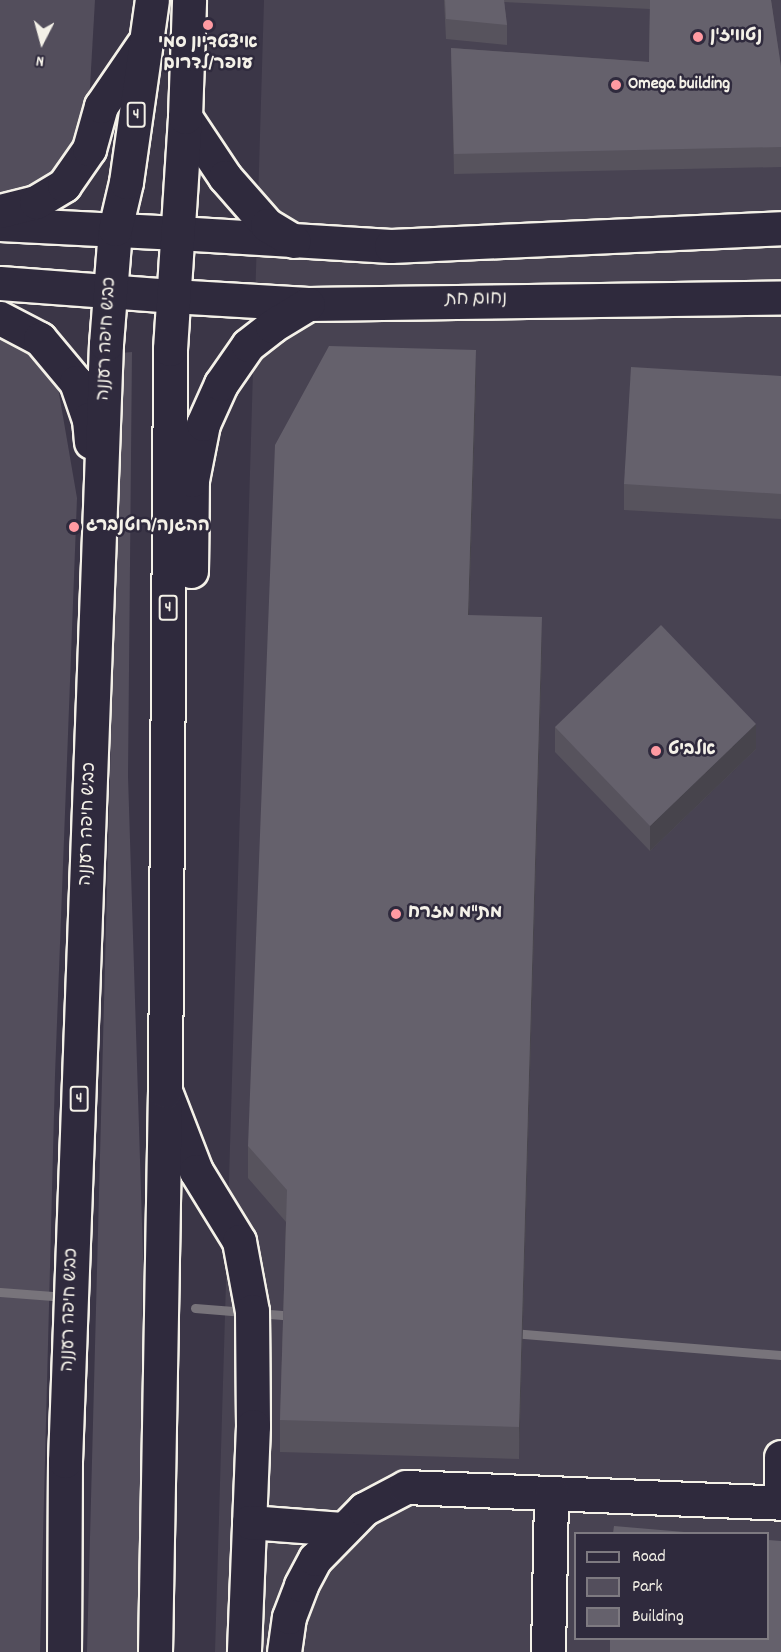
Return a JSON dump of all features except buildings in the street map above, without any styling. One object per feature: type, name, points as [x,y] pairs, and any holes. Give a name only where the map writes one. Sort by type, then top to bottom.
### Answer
[{"type":"main road","name":"כביש חיפה רעננה","points":[[64,1652],[65,1461],[110,291],[115,229],[126,182],[152,0]]},
{"type":"main road","name":"4","points":[[155,1652],[165,1091],[172,296],[185,117],[189,0]]},
{"type":"main road","points":[[0,212],[36,202],[64,185],[90,149],[101,105],[147,40]]},
{"type":"main road","points":[[185,117],[225,177],[267,225],[294,241]]},
{"type":"main road","points":[[0,224],[391,246],[781,228]]},
{"type":"main road","name":"נחום חת","points":[[0,283],[308,304],[781,297]]},
{"type":"main road","points":[[165,919],[189,682],[192,480],[203,424],[221,384],[248,345],[272,326],[308,304]]},
{"type":"main road","points":[[0,318],[40,339],[76,382],[89,419],[100,546]]},
{"type":"main road","points":[[165,1091],[196,1171],[239,1241],[252,1311],[253,1426],[244,1652]]},
{"type":"main road","points":[[284,1652],[289,1617],[301,1585],[315,1559],[364,1509],[406,1487],[780,1503],[781,1457]]},
{"type":"main road","points":[[548,1652],[552,1494]]},
{"type":"main road","points":[[249,1522],[342,1529]]},
{"type":"shaded area","points":[[264,0],[781,0],[781,1652],[215,1652]]},
{"type":"green space","points":[[0,0],[95,0],[87,139],[76,163],[0,209]]},
{"type":"green space","points":[[0,332],[6,333],[55,370],[77,498],[55,1075],[40,1652],[0,1652]]},
{"type":"green space","points":[[132,352],[128,776],[143,1256],[139,1652],[87,1652],[121,353]]},
{"type":"waterway","points":[[0,1292],[66,1297]]},
{"type":"waterway","points":[[195,1308],[295,1316]]},
{"type":"waterway","points":[[512,1333],[781,1355]]},
{"type":"place","name":"איצטדיון סמי עופר/לדרום","points":[[208,25]]},
{"type":"place","name":"נטוויז'ן","points":[[698,37]]},
{"type":"place","name":"Omega building","points":[[616,85]]},
{"type":"place","name":"ההגנה/רוטנברג","points":[[74,527]]},
{"type":"place","name":"אלביט","points":[[656,751]]},
{"type":"place","name":"מת\"מ מזרח","points":[[396,914]]}]
